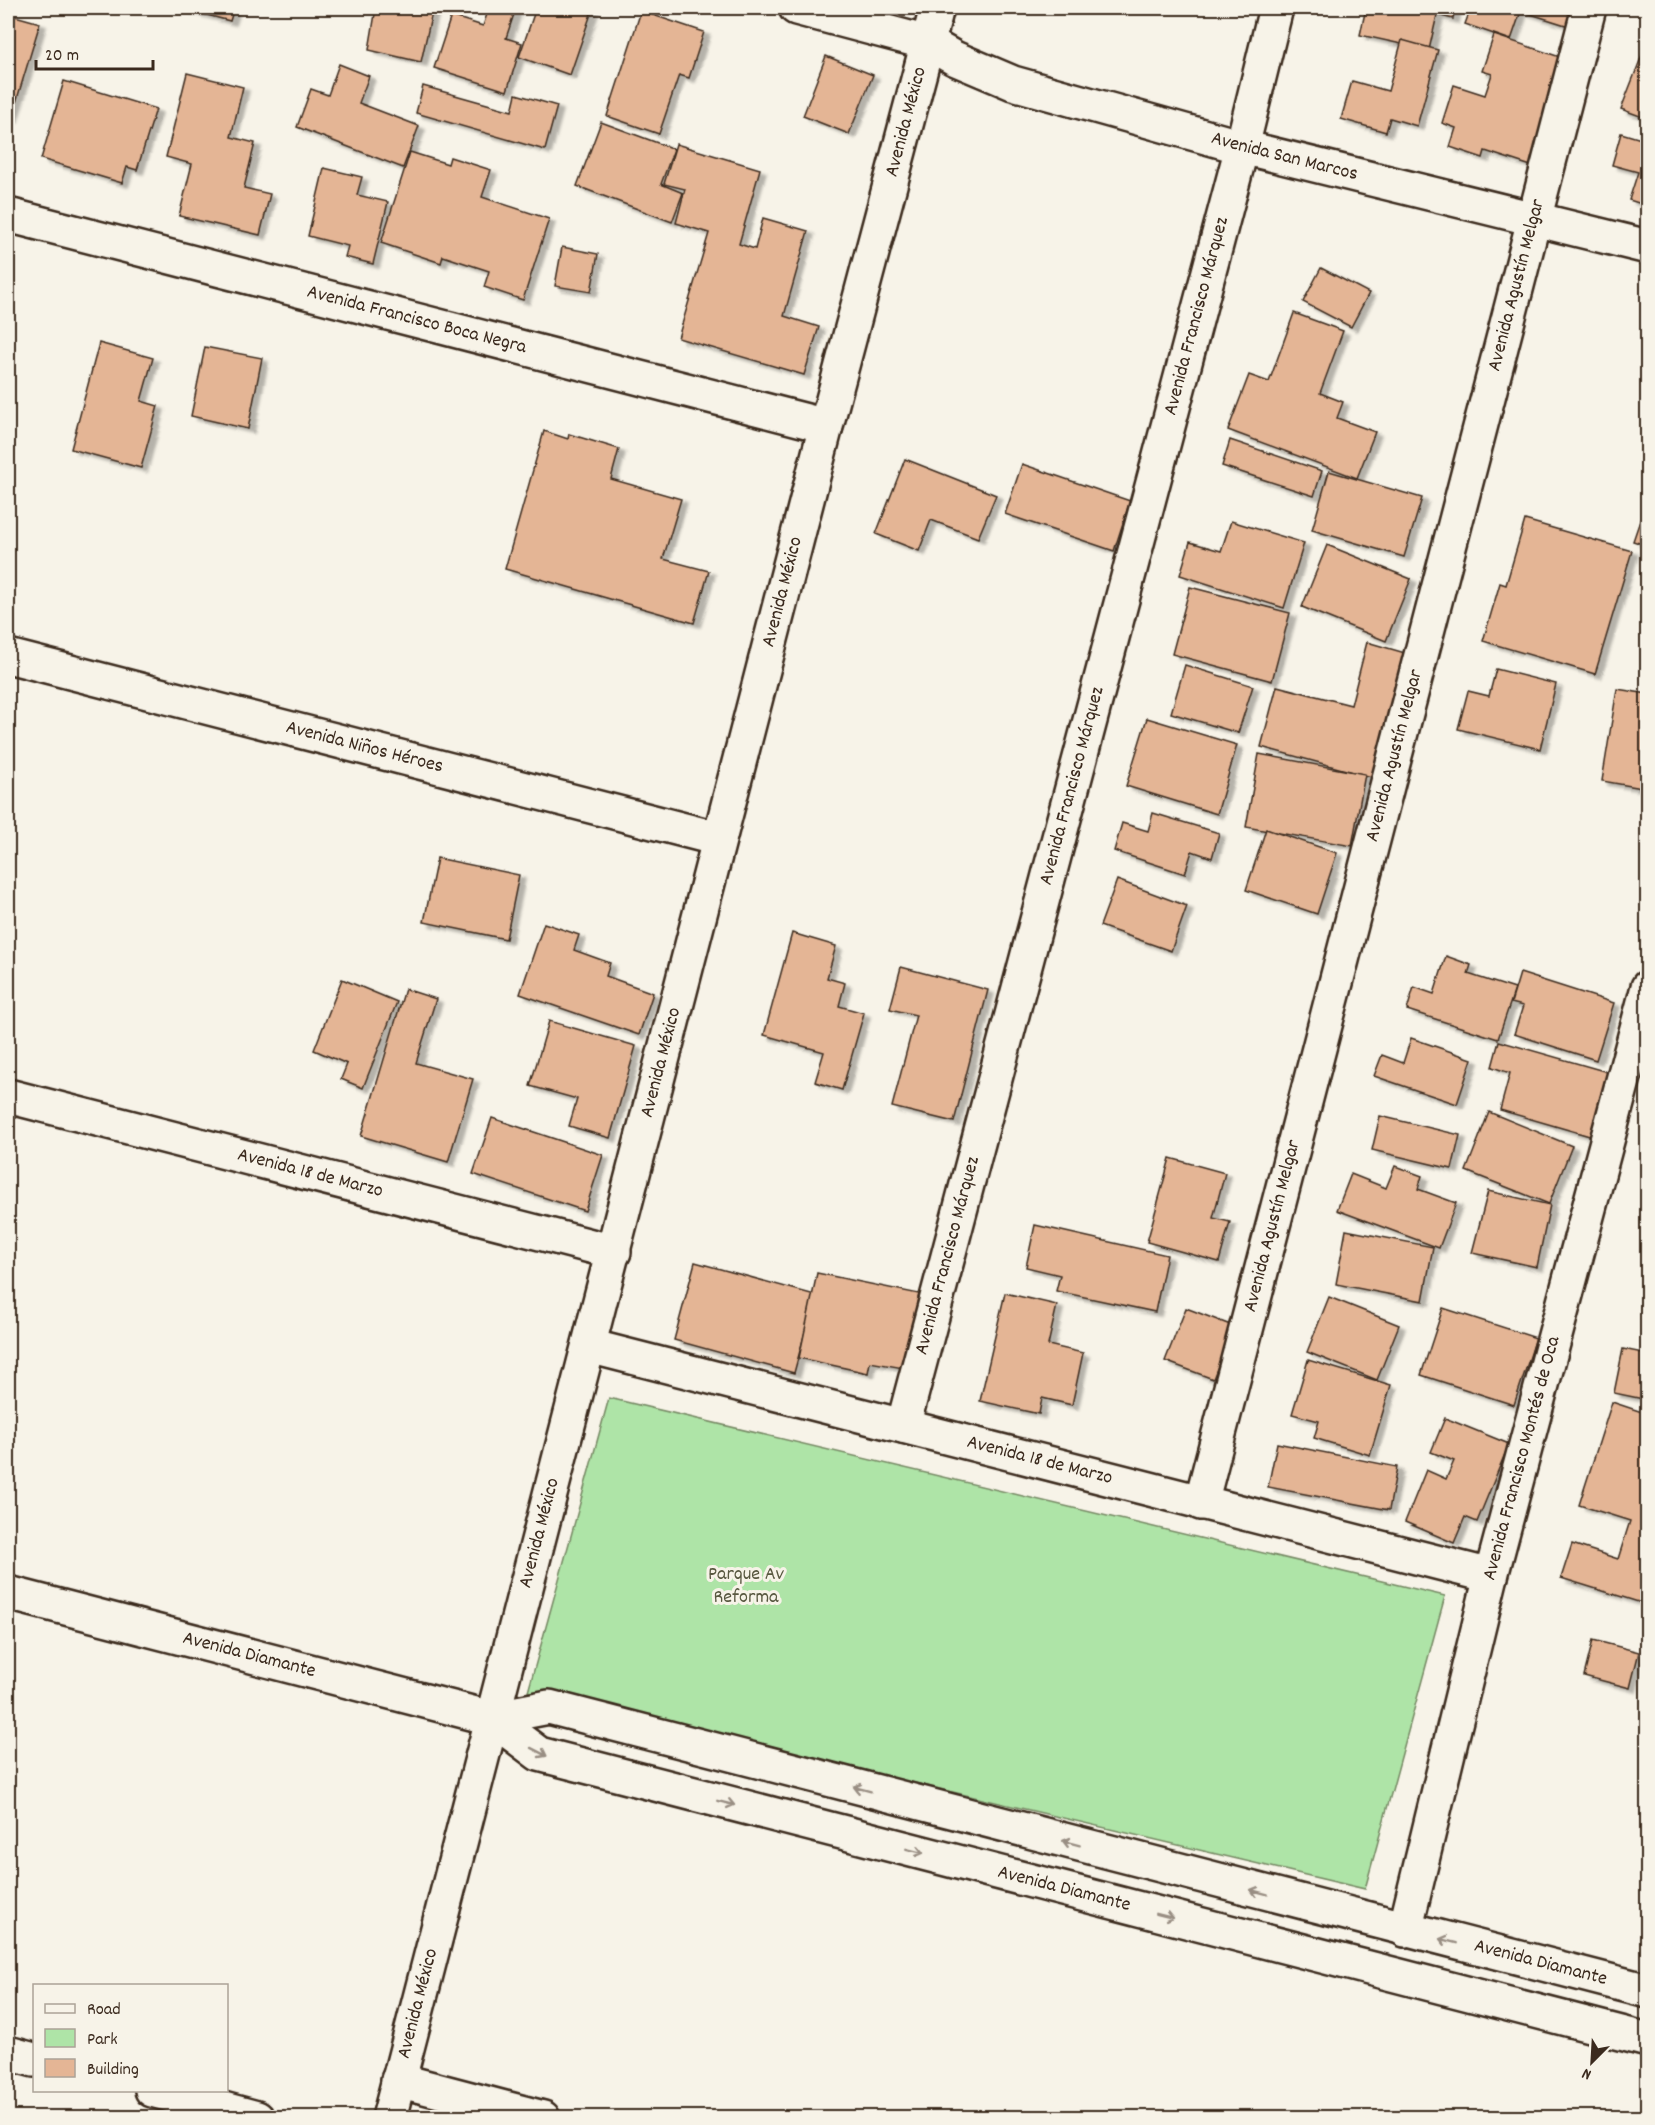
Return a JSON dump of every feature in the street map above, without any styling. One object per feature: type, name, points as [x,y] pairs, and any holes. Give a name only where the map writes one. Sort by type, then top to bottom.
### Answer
[{"type":"street","name":"Avenida San Marcos","points":[[796,8],[928,43],[954,58],[1013,83],[1242,147],[1647,247]]},
{"type":"street","name":"Avenida México","points":[[389,2118],[826,426],[937,8]]},
{"type":"street","name":"Avenida Francisco Márquez","points":[[903,1426],[1242,147],[1275,8]]},
{"type":"street","name":"Avenida Agustín Melgar","points":[[1201,1503],[1589,8]]},
{"type":"street","name":"Avenida Francisco Boca Negra","points":[[8,215],[826,426]]},
{"type":"street","name":"Avenida Niños Héroes","points":[[8,656],[719,839]]},
{"type":"street","name":"Avenida Francisco Montés de Oca","points":[[1405,1930],[1491,1576],[1647,987]]},
{"type":"street","name":"Avenida 18 de Marzo","points":[[8,1096],[614,1252]]},
{"type":"street","name":"Avenida 18 de Marzo","points":[[589,1346],[1491,1576]]},
{"type":"street","name":"Avenida Diamante","points":[[8,1593],[491,1718],[538,1754],[1647,2040]]},
{"type":"street","name":"Avenida Diamante","points":[[491,1718],[549,1707],[1647,1991]]},
{"type":"street","points":[[8,2053],[33,2060]]},
{"type":"street","points":[[398,2080],[543,2118]]},
{"type":"street","points":[[156,2092],[256,2118]]},
{"type":"green space","name":"Parque Av Reforma","points":[[609,1398],[1445,1596],[1365,1889],[528,1692]]},
{"type":"building","points":[[180,8],[234,8],[230,21]]},
{"type":"building","points":[[376,8],[433,8],[421,62],[369,50]]},
{"type":"building","points":[[489,8],[516,8],[506,38],[522,43],[507,91],[434,68],[451,16],[483,26]]},
{"type":"building","points":[[536,8],[593,8],[570,75],[519,57]]},
{"type":"building","points":[[1366,8],[1455,8],[1453,19],[1437,15],[1429,50],[1360,35]]},
{"type":"building","points":[[1471,8],[1582,8],[1575,28],[1521,11],[1511,40],[1465,24]]},
{"type":"building","points":[[641,11],[704,32],[689,78],[679,75],[659,134],[607,116]]},
{"type":"building","points":[[8,14],[40,23],[11,119],[8,118]]},
{"type":"building","points":[[1494,35],[1566,59],[1531,166],[1485,151],[1483,158],[1450,147],[1456,128],[1442,123],[1454,85],[1485,95],[1492,74],[1482,71]]},
{"type":"building","points":[[1402,40],[1438,50],[1417,126],[1390,118],[1386,132],[1341,119],[1352,81],[1388,91]]},
{"type":"building","points":[[1646,45],[1648,46],[1648,119],[1621,109]]},
{"type":"building","points":[[826,56],[873,75],[849,134],[803,116]]},
{"type":"building","points":[[339,64],[369,76],[359,103],[419,126],[403,168],[297,127],[311,89],[328,95]]},
{"type":"building","points":[[187,73],[243,87],[231,137],[255,143],[244,188],[270,194],[260,235],[179,216],[192,164],[166,157]]},
{"type":"building","points":[[64,81],[156,109],[137,170],[127,167],[122,183],[41,159]]},
{"type":"building","points":[[423,86],[512,111],[516,94],[557,106],[545,150],[416,113]]},
{"type":"building","points":[[601,122],[674,149],[661,184],[683,193],[672,222],[577,186]]},
{"type":"building","points":[[1621,133],[1648,141],[1648,206],[1629,200],[1638,172],[1612,165]]},
{"type":"building","points":[[676,144],[760,169],[739,244],[755,249],[763,218],[808,231],[784,316],[819,327],[804,375],[678,338],[709,233],[676,223],[685,189],[664,184]]},
{"type":"building","points":[[410,152],[448,164],[450,157],[491,170],[482,197],[549,219],[523,300],[484,287],[489,271],[443,256],[441,263],[381,243]]},
{"type":"building","points":[[324,168],[362,177],[357,195],[388,202],[373,264],[345,257],[348,246],[308,236]]},
{"type":"building","points":[[562,247],[598,254],[591,292],[555,286]]},
{"type":"building","points":[[1321,268],[1369,293],[1351,327],[1303,302]]},
{"type":"building","points":[[1294,313],[1343,331],[1320,393],[1343,402],[1337,418],[1375,432],[1357,478],[1228,430],[1249,375],[1269,382]]},
{"type":"building","points":[[99,343],[153,358],[141,401],[158,406],[141,468],[71,449]]},
{"type":"building","points":[[205,347],[262,358],[248,429],[191,416]]},
{"type":"building","points":[[544,431],[568,439],[569,434],[619,449],[611,479],[681,499],[663,559],[709,571],[694,623],[505,569]]},
{"type":"building","points":[[1230,440],[1322,471],[1314,496],[1222,466]]},
{"type":"building","points":[[905,459],[996,495],[978,538],[931,520],[919,551],[876,534]]},
{"type":"building","points":[[1022,464],[1130,501],[1114,551],[1005,514]]},
{"type":"building","points":[[1329,471],[1422,498],[1404,557],[1312,530]]},
{"type":"building","points":[[1648,497],[1648,546],[1633,541]]},
{"type":"building","points":[[1525,520],[1632,551],[1595,674],[1483,641],[1500,583],[1506,585]]},
{"type":"building","points":[[1231,521],[1304,543],[1284,608],[1180,575],[1190,542],[1221,551]]},
{"type":"building","points":[[1327,545],[1411,579],[1386,641],[1302,607]]},
{"type":"building","points":[[1190,587],[1290,613],[1272,681],[1172,654]]},
{"type":"building","points":[[1367,642],[1405,653],[1372,777],[1261,747],[1277,686],[1351,705]]},
{"type":"building","points":[[1185,665],[1253,686],[1238,733],[1171,713]]},
{"type":"building","points":[[1496,669],[1556,684],[1540,749],[1458,729],[1468,691],[1489,696]]},
{"type":"building","points":[[1617,689],[1648,694],[1648,789],[1602,781]]},
{"type":"building","points":[[1147,718],[1237,745],[1217,814],[1126,786]]},
{"type":"building","points":[[1259,754],[1365,774],[1352,846],[1246,827]]},
{"type":"building","points":[[1153,813],[1219,833],[1212,858],[1192,851],[1185,874],[1114,851],[1122,823],[1148,831]]},
{"type":"building","points":[[1266,829],[1337,853],[1317,914],[1246,890]]},
{"type":"building","points":[[437,858],[519,875],[506,939],[424,922]]},
{"type":"building","points":[[1117,880],[1187,906],[1171,951],[1100,926]]},
{"type":"building","points":[[544,923],[579,935],[574,950],[610,963],[606,976],[653,993],[639,1035],[520,994]]},
{"type":"building","points":[[792,933],[836,946],[827,978],[845,983],[839,1006],[864,1013],[842,1090],[815,1082],[824,1052],[764,1035]]},
{"type":"building","points":[[1446,956],[1471,965],[1468,974],[1515,989],[1498,1039],[1407,1010],[1414,987],[1434,994]]},
{"type":"building","points":[[901,967],[988,990],[954,1122],[892,1107],[916,1015],[890,1009]]},
{"type":"building","points":[[1520,973],[1614,1003],[1596,1060],[1514,1034],[1523,1006],[1511,1003]]},
{"type":"building","points":[[342,979],[397,1002],[363,1088],[341,1079],[347,1064],[314,1050]]},
{"type":"building","points":[[405,989],[436,999],[416,1063],[473,1079],[448,1162],[361,1136]]},
{"type":"building","points":[[549,1021],[636,1046],[610,1138],[569,1126],[577,1099],[530,1086]]},
{"type":"building","points":[[1411,1038],[1472,1059],[1457,1104],[1374,1076],[1382,1055],[1403,1063]]},
{"type":"building","points":[[1499,1041],[1611,1073],[1593,1137],[1500,1110],[1510,1073],[1492,1067]]},
{"type":"building","points":[[1489,1112],[1572,1146],[1549,1204],[1466,1171]]},
{"type":"building","points":[[1380,1116],[1460,1135],[1452,1169],[1372,1150]]},
{"type":"building","points":[[492,1118],[603,1155],[585,1211],[473,1174]]},
{"type":"building","points":[[1170,1158],[1225,1173],[1213,1218],[1230,1222],[1219,1262],[1147,1242]]},
{"type":"building","points":[[1395,1166],[1422,1176],[1418,1189],[1456,1203],[1439,1248],[1337,1210],[1351,1174],[1386,1188]]},
{"type":"building","points":[[1488,1191],[1550,1205],[1537,1267],[1472,1253]]},
{"type":"building","points":[[1035,1225],[1167,1255],[1155,1312],[1056,1291],[1060,1275],[1026,1267]]},
{"type":"building","points":[[1346,1230],[1433,1247],[1423,1301],[1336,1284]]},
{"type":"building","points":[[695,1262],[815,1295],[794,1373],[674,1340]]},
{"type":"building","points":[[817,1273],[919,1294],[903,1368],[870,1362],[868,1373],[799,1358]]},
{"type":"building","points":[[1005,1293],[1057,1305],[1048,1345],[1083,1353],[1072,1405],[1042,1398],[1039,1414],[980,1401]]},
{"type":"building","points":[[1329,1297],[1399,1325],[1377,1380],[1307,1352]]},
{"type":"building","points":[[1186,1308],[1233,1326],[1213,1379],[1165,1361]]},
{"type":"building","points":[[1443,1308],[1536,1338],[1514,1405],[1421,1375]]},
{"type":"building","points":[[1623,1349],[1648,1354],[1648,1400],[1614,1393]]},
{"type":"building","points":[[1308,1360],[1391,1385],[1370,1455],[1314,1438],[1319,1421],[1292,1414]]},
{"type":"building","points":[[1612,1402],[1648,1414],[1648,1605],[1561,1578],[1572,1544],[1618,1559],[1630,1521],[1579,1505]]},
{"type":"building","points":[[1445,1418],[1509,1444],[1477,1522],[1465,1517],[1454,1543],[1405,1522],[1426,1470],[1446,1479],[1454,1461],[1431,1452]]},
{"type":"building","points":[[1277,1443],[1397,1467],[1389,1510],[1268,1487]]},
{"type":"building","points":[[1593,1640],[1639,1652],[1630,1688],[1584,1676]]}]
